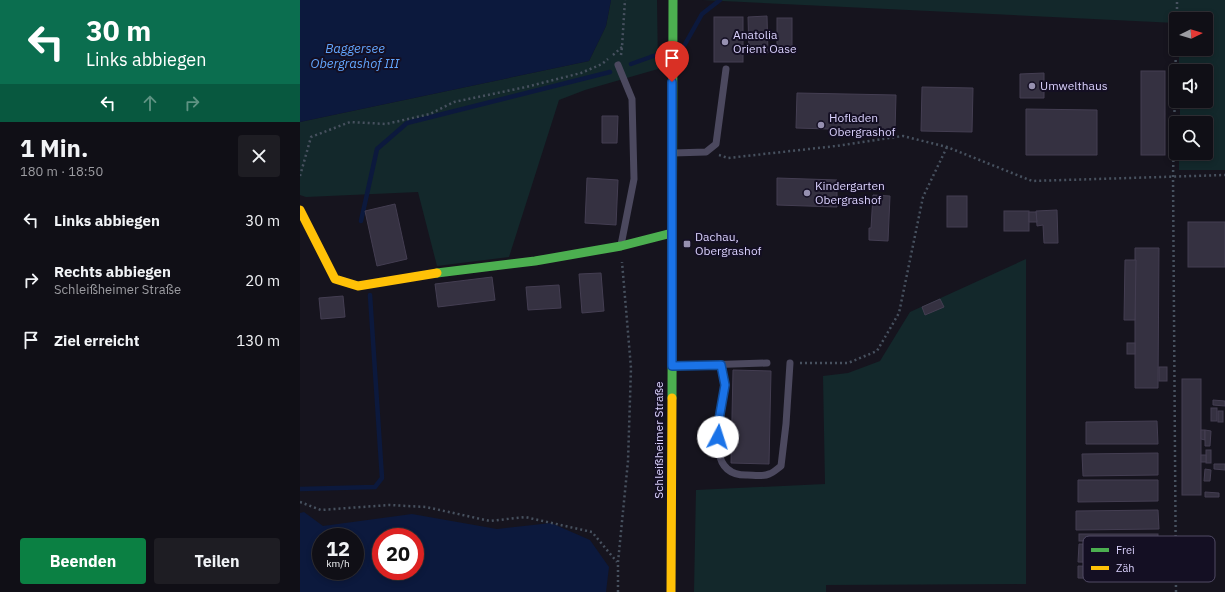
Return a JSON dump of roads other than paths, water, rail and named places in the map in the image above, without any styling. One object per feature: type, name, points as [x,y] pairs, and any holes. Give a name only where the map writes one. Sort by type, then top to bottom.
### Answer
[{"type":"main road","name":"Schleißheimer Straße","points":[[670,592],[673,0]]},
{"type":"main road","points":[[300,210],[335,279],[358,286],[535,261],[621,246],[672,234]]},
{"type":"lane","points":[[618,65],[632,98],[634,179],[621,246]]},
{"type":"lane","points":[[672,153],[706,152],[716,144],[726,69]]},
{"type":"lane","points":[[672,366],[767,363]]},
{"type":"lane","points":[[721,365],[725,385],[718,425],[718,448],[724,465],[730,472],[741,475],[768,475],[782,466],[790,363]]},
{"type":"water","name":"Baggersee Obergrashof III","points":[[300,0],[611,0],[606,26],[589,61],[300,122]]},
{"type":"water","points":[[304,512],[323,526],[412,514],[497,529],[551,523],[590,540],[609,567],[606,592],[300,592],[300,513]]},
{"type":"waterway","points":[[684,46],[702,14],[720,0]]},
{"type":"waterway","points":[[631,64],[659,54]]},
{"type":"waterway","points":[[361,221],[377,149],[407,123],[610,72]]},
{"type":"waterway","points":[[300,489],[375,487],[382,478],[370,295]]},
{"type":"place","name":"Anatolia Orient Oase","points":[[725,42]]},
{"type":"place","name":"Umwelthaus","points":[[1032,86]]},
{"type":"place","name":"Hofladen Obergrashof","points":[[821,125]]},
{"type":"place","name":"Kindergarten Obergrashof","points":[[807,193]]},
{"type":"place","name":"Dachau, Obergrashof","points":[[687,244]]}]
